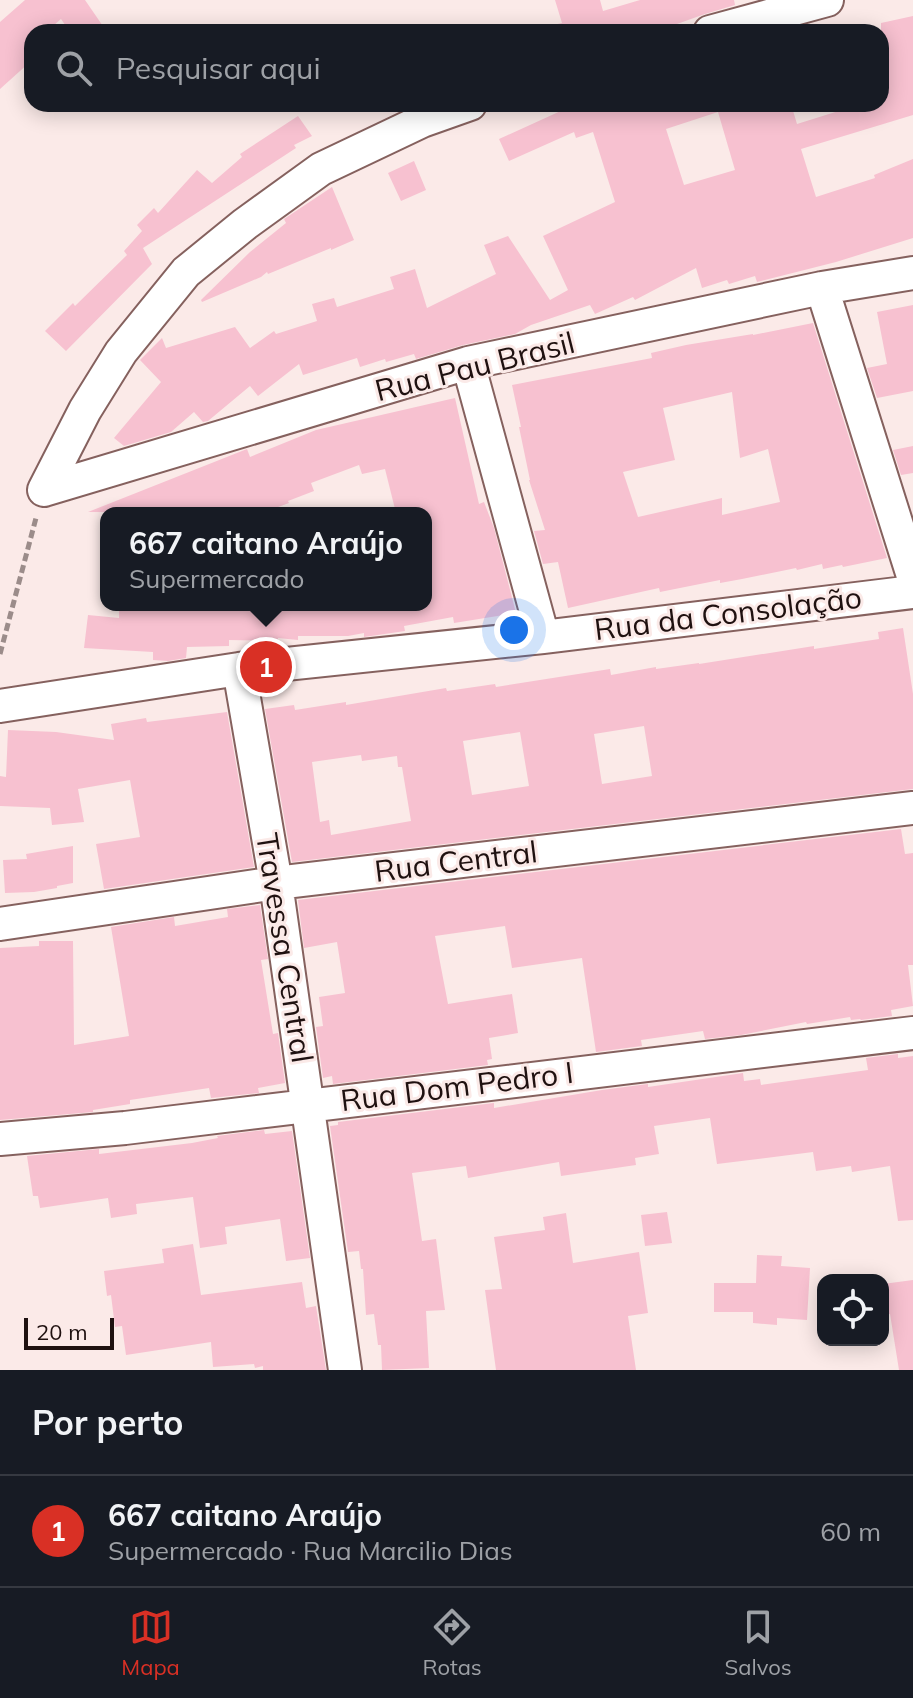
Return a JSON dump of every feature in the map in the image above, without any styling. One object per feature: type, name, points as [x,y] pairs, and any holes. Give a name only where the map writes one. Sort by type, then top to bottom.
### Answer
[{"type":"street","points":[[739,24],[827,0]]},
{"type":"street","points":[[44,490],[85,410],[121,352],[186,272],[321,169],[447,112]]},
{"type":"street","name":"Rua Pau Brasil","points":[[44,490],[468,363],[822,288],[913,273]]},
{"type":"street","points":[[822,288],[913,576]]},
{"type":"street","points":[[468,363],[543,637]]},
{"type":"street","name":"Rua da Consolação","points":[[0,706],[239,669],[543,637],[913,592]]},
{"type":"street","name":"Travessa Central","points":[[239,669],[276,883],[345,1370]]},
{"type":"street","name":"Rua Central","points":[[0,924],[276,883],[913,808]]},
{"type":"street","name":"Rua Dom Pedro I","points":[[0,1139],[125,1128],[913,1033]]},
{"type":"path","points":[[0,654],[44,490]]},
{"type":"building","points":[[25,0],[85,0],[102,24],[64,24],[61,19],[55,24],[24,24],[24,67],[0,89],[0,22]]},
{"type":"building","points":[[555,0],[600,0],[603,11],[640,0],[734,0],[735,5],[677,24],[558,24],[562,23]]},
{"type":"building","points":[[913,16],[913,115],[801,149],[816,197],[875,178],[874,175],[913,159],[913,238],[757,282],[755,276],[702,288],[696,268],[635,300],[633,297],[595,314],[590,305],[531,325],[515,334],[416,359],[414,354],[360,367],[357,358],[303,375],[299,364],[258,396],[250,386],[208,421],[203,422],[194,412],[171,432],[124,446],[114,438],[161,382],[140,360],[162,338],[166,348],[235,327],[250,348],[274,331],[276,334],[317,321],[312,304],[334,298],[337,307],[394,289],[390,277],[415,269],[427,308],[496,274],[484,245],[508,236],[550,300],[568,290],[543,236],[615,202],[593,132],[576,138],[574,132],[509,161],[499,139],[558,112],[718,112],[793,112],[797,124],[835,112],[889,112],[889,24],[881,24]],"holes":[[[718,112],[735,170],[684,185],[666,129]]]},
{"type":"building","points":[[298,116],[312,136],[294,145],[296,148],[143,248],[152,264],[66,351],[45,331],[127,255],[124,251],[142,231],[137,225],[154,208],[158,213],[197,170],[212,183],[242,157],[240,154]]},
{"type":"building","points":[[414,161],[426,190],[401,201],[388,173]]},
{"type":"building","points":[[332,187],[354,240],[267,272],[202,302],[250,252],[286,223],[284,219]]},
{"type":"building","points":[[913,305],[913,391],[877,398],[867,368],[887,364],[877,312]]},
{"type":"building","points":[[813,323],[887,558],[823,569],[822,564],[660,592],[659,588],[568,608],[558,562],[543,564],[534,531],[545,530],[529,480],[512,385],[652,358],[651,353],[686,345]],"holes":[[[732,392],[740,458],[768,449],[780,502],[722,515],[722,498],[638,517],[623,472],[675,460],[663,408]]]},
{"type":"building","points":[[455,398],[479,504],[484,502],[494,528],[516,613],[454,623],[453,617],[404,626],[405,631],[364,637],[364,633],[298,636],[298,640],[229,640],[229,646],[187,647],[186,658],[168,661],[153,660],[153,652],[84,648],[88,615],[119,618],[119,611],[432,611],[432,507],[394,507],[385,469],[362,474],[359,465],[311,483],[314,491],[278,507],[101,507],[247,449],[250,457],[316,430]]},
{"type":"building","points":[[913,446],[913,473],[901,475],[893,450]]},
{"type":"building","points":[[903,628],[913,694],[913,789],[292,862],[265,709],[294,705],[295,710],[346,702],[346,705],[446,688],[447,691],[495,684],[496,687],[610,669],[611,675],[699,664],[879,639],[878,632]],"holes":[[[644,726],[652,776],[602,784],[594,734]],[[520,732],[529,786],[472,795],[463,741]],[[361,755],[362,761],[397,756],[398,767],[402,767],[411,821],[331,835],[329,820],[320,822],[312,762]]]},
{"type":"building","points":[[227,712],[254,867],[104,889],[96,844],[140,837],[130,780],[78,789],[84,822],[52,825],[50,808],[0,806],[0,776],[6,777],[8,730],[56,732],[114,740],[111,724]]},
{"type":"building","points":[[901,829],[905,854],[913,853],[913,965],[908,965],[913,1006],[891,1010],[892,1016],[806,1022],[705,1039],[703,1031],[641,1040],[642,1046],[596,1052],[582,958],[512,968],[505,926],[435,936],[448,1004],[512,994],[518,1033],[489,1038],[492,1059],[487,1060],[488,1065],[333,1084],[332,1076],[323,1078],[316,1027],[323,1026],[319,997],[345,993],[337,942],[304,948],[298,900]]},
{"type":"building","points":[[73,846],[73,883],[34,892],[5,893],[3,860],[27,859],[26,854]]},
{"type":"building","points":[[260,905],[268,959],[261,960],[273,1034],[278,1033],[285,1083],[258,1088],[259,1093],[211,1098],[209,1088],[130,1100],[130,1104],[93,1112],[0,1120],[0,948],[39,946],[39,941],[73,941],[74,1045],[123,1037],[129,1036],[111,927],[174,917],[175,926],[228,917],[227,909]]},
{"type":"building","points":[[898,1054],[898,1058],[913,1056],[913,1220],[898,1221],[890,1166],[852,1172],[851,1166],[816,1171],[813,1152],[717,1164],[710,1118],[654,1126],[659,1154],[635,1158],[636,1165],[561,1176],[559,1162],[468,1178],[466,1166],[412,1173],[422,1241],[436,1239],[445,1310],[426,1311],[429,1368],[382,1370],[381,1345],[378,1345],[374,1314],[366,1315],[359,1251],[348,1252],[330,1126],[338,1125],[338,1122],[494,1103],[494,1108],[602,1090],[648,1084],[648,1087],[743,1073],[744,1081],[760,1079],[761,1085],[868,1070],[866,1058]]},
{"type":"building","points":[[264,1130],[265,1134],[292,1131],[310,1258],[286,1261],[280,1219],[225,1227],[227,1244],[200,1248],[193,1197],[136,1204],[137,1214],[111,1218],[108,1198],[40,1208],[38,1196],[33,1196],[27,1156],[99,1149],[99,1154],[192,1143],[217,1136]]},
{"type":"building","points":[[667,1212],[672,1243],[645,1246],[641,1215]]},
{"type":"building","points":[[566,1213],[573,1263],[639,1252],[648,1313],[628,1316],[636,1370],[496,1370],[485,1290],[502,1289],[494,1237],[545,1230],[543,1217]]},
{"type":"building","points":[[193,1244],[201,1295],[302,1282],[306,1308],[316,1306],[326,1370],[263,1370],[263,1366],[255,1368],[254,1364],[213,1367],[211,1342],[126,1355],[122,1326],[115,1327],[104,1271],[164,1263],[162,1249]]},
{"type":"building","points":[[757,1255],[782,1256],[781,1266],[810,1268],[807,1320],[777,1318],[777,1325],[753,1323],[753,1312],[714,1312],[714,1283],[756,1283]]},
{"type":"building","points":[[913,1280],[913,1370],[899,1370],[889,1314],[889,1283]]},
{"type":"place","name":"667 caitano Araújo","points":[[266,667]]}]
